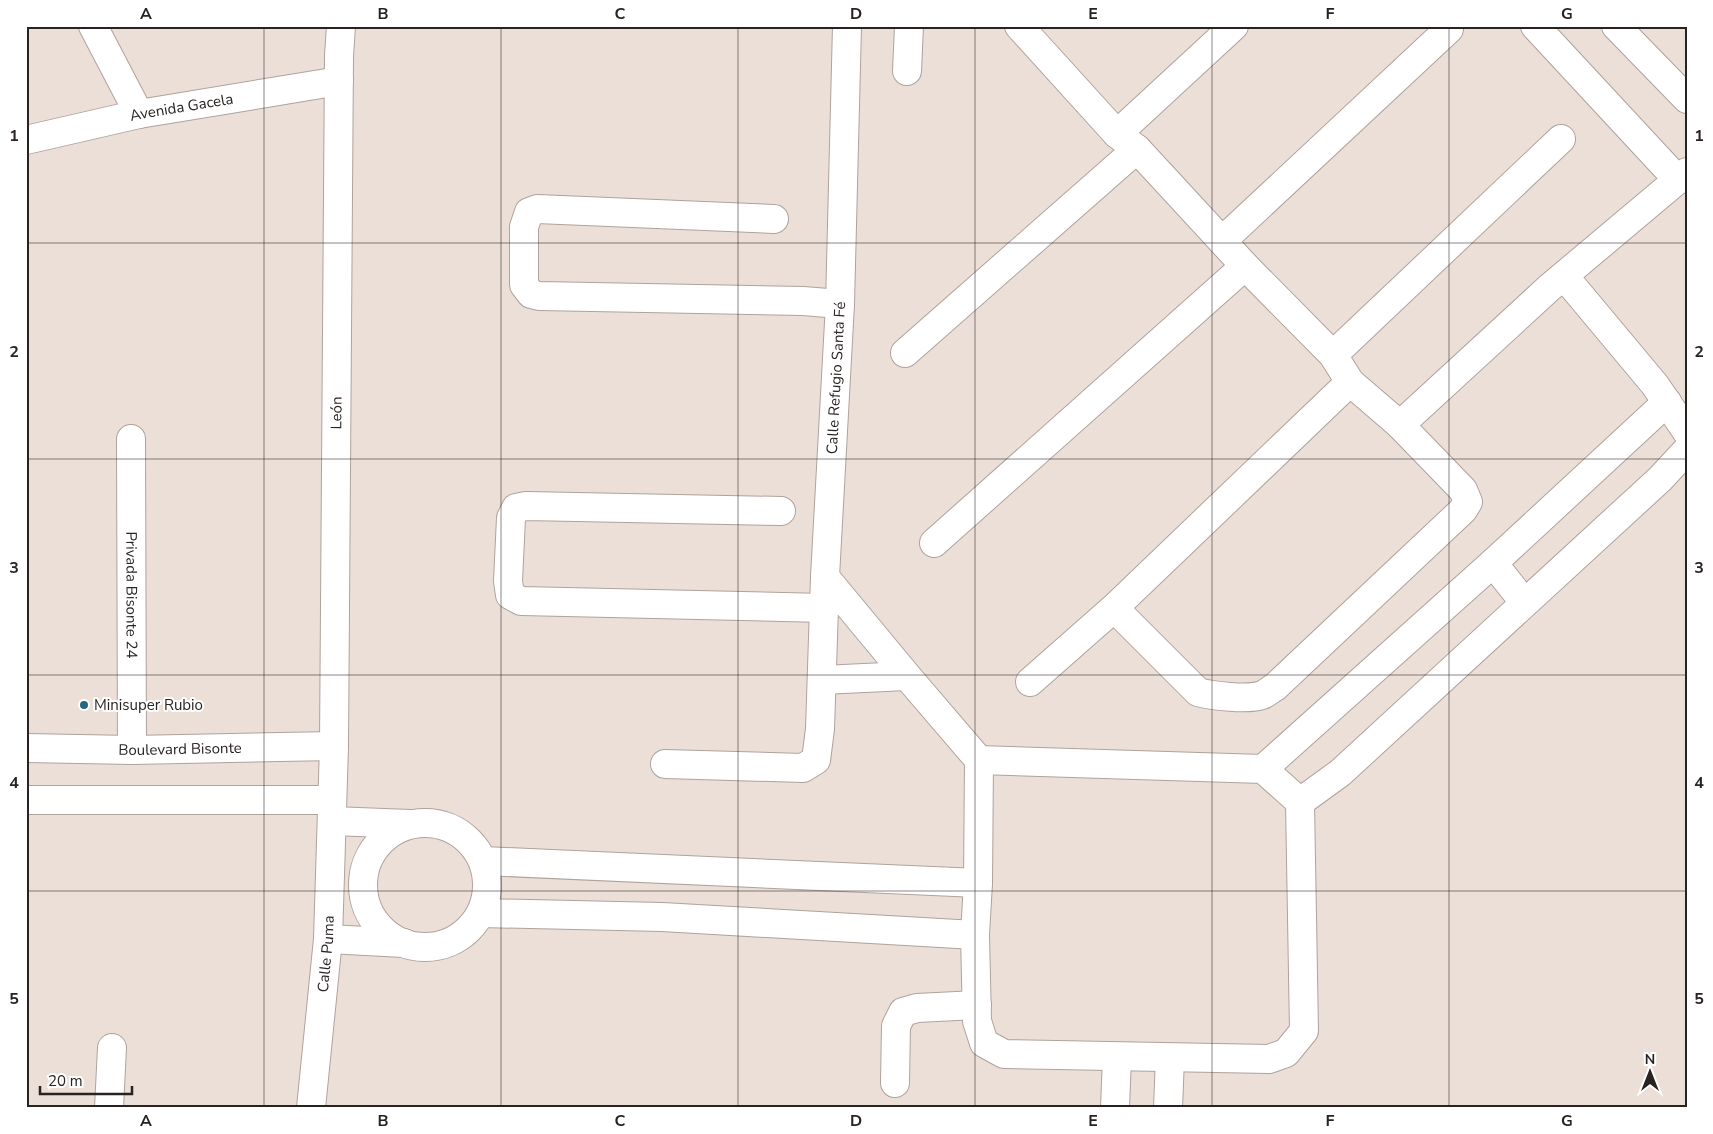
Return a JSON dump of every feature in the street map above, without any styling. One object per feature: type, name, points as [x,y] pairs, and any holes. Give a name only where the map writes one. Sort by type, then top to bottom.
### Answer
[{"type":"street","points":[[93,26],[139,114]]},
{"type":"street","points":[[322,26],[339,69]]},
{"type":"street","name":"León","points":[[332,811],[339,69],[341,26]]},
{"type":"street","name":"Calle Refugio Santa Fé","points":[[665,764],[803,768],[816,760],[820,729],[825,577],[840,304],[847,26]]},
{"type":"street","points":[[907,71],[909,26]]},
{"type":"street","points":[[1019,26],[1127,142],[1332,355],[1350,382],[1400,425],[1463,490],[1468,502],[1463,510],[1276,687],[1262,696],[1208,695],[1198,692],[1114,608]]},
{"type":"street","points":[[906,353],[1127,142],[1234,26]]},
{"type":"street","points":[[1400,425],[1549,288],[1682,176],[1535,26]]},
{"type":"street","points":[[1616,26],[1687,99]]},
{"type":"street","points":[[1222,241],[1449,29]]},
{"type":"street","name":"Avenida Gacela","points":[[26,140],[339,69]]},
{"type":"street","points":[[1332,355],[1561,140]]},
{"type":"street","points":[[774,219],[537,209],[529,212],[524,227],[524,285],[531,294],[539,296],[803,301],[840,304]]},
{"type":"street","points":[[934,543],[1245,266]]},
{"type":"street","points":[[1564,276],[1655,384],[1687,432]]},
{"type":"street","points":[[1030,682],[1114,608],[1350,382]]},
{"type":"street","points":[[1263,769],[1493,563],[1667,402]]},
{"type":"street","name":"Privada Bisonte 24","points":[[131,439],[132,750]]},
{"type":"street","points":[[1300,802],[1340,772],[1660,479],[1687,450]]},
{"type":"street","points":[[781,511],[526,506],[516,508],[511,518],[508,581],[510,595],[521,601],[825,608]]},
{"type":"street","points":[[1493,563],[1524,602]]},
{"type":"street","points":[[825,577],[980,760],[978,883],[975,935],[977,1021],[984,1043],[1004,1054],[1269,1059],[1286,1053],[1304,1031],[1300,802],[1263,769],[980,760]]},
{"type":"street","points":[[822,680],[907,676]]},
{"type":"street","name":"Boulevard Bisonte","points":[[26,748],[132,750],[334,746]]},
{"type":"street","points":[[26,800],[332,811],[410,824],[437,824],[446,826],[461,834],[474,846],[483,861],[488,878],[487,896],[481,913],[471,927],[457,938],[440,945],[423,947],[405,943],[328,939]]},
{"type":"street","name":"Calle Puma","points":[[311,1108],[328,939],[332,811]]},
{"type":"street","points":[[405,943],[389,935],[376,923],[368,908],[363,891],[364,873],[370,856],[380,842],[394,831],[410,824]]},
{"type":"street","points":[[483,861],[978,883]]},
{"type":"street","points":[[481,913],[662,917],[975,935]]},
{"type":"street","points":[[895,1083],[896,1026],[903,1012],[917,1008],[976,1005]]},
{"type":"street","points":[[109,1108],[112,1048]]},
{"type":"street","points":[[1115,1108],[1117,1057]]},
{"type":"street","points":[[1168,1108],[1170,1058]]},
{"type":"place","name":"Minisuper Rubio","points":[[84,705]]}]
